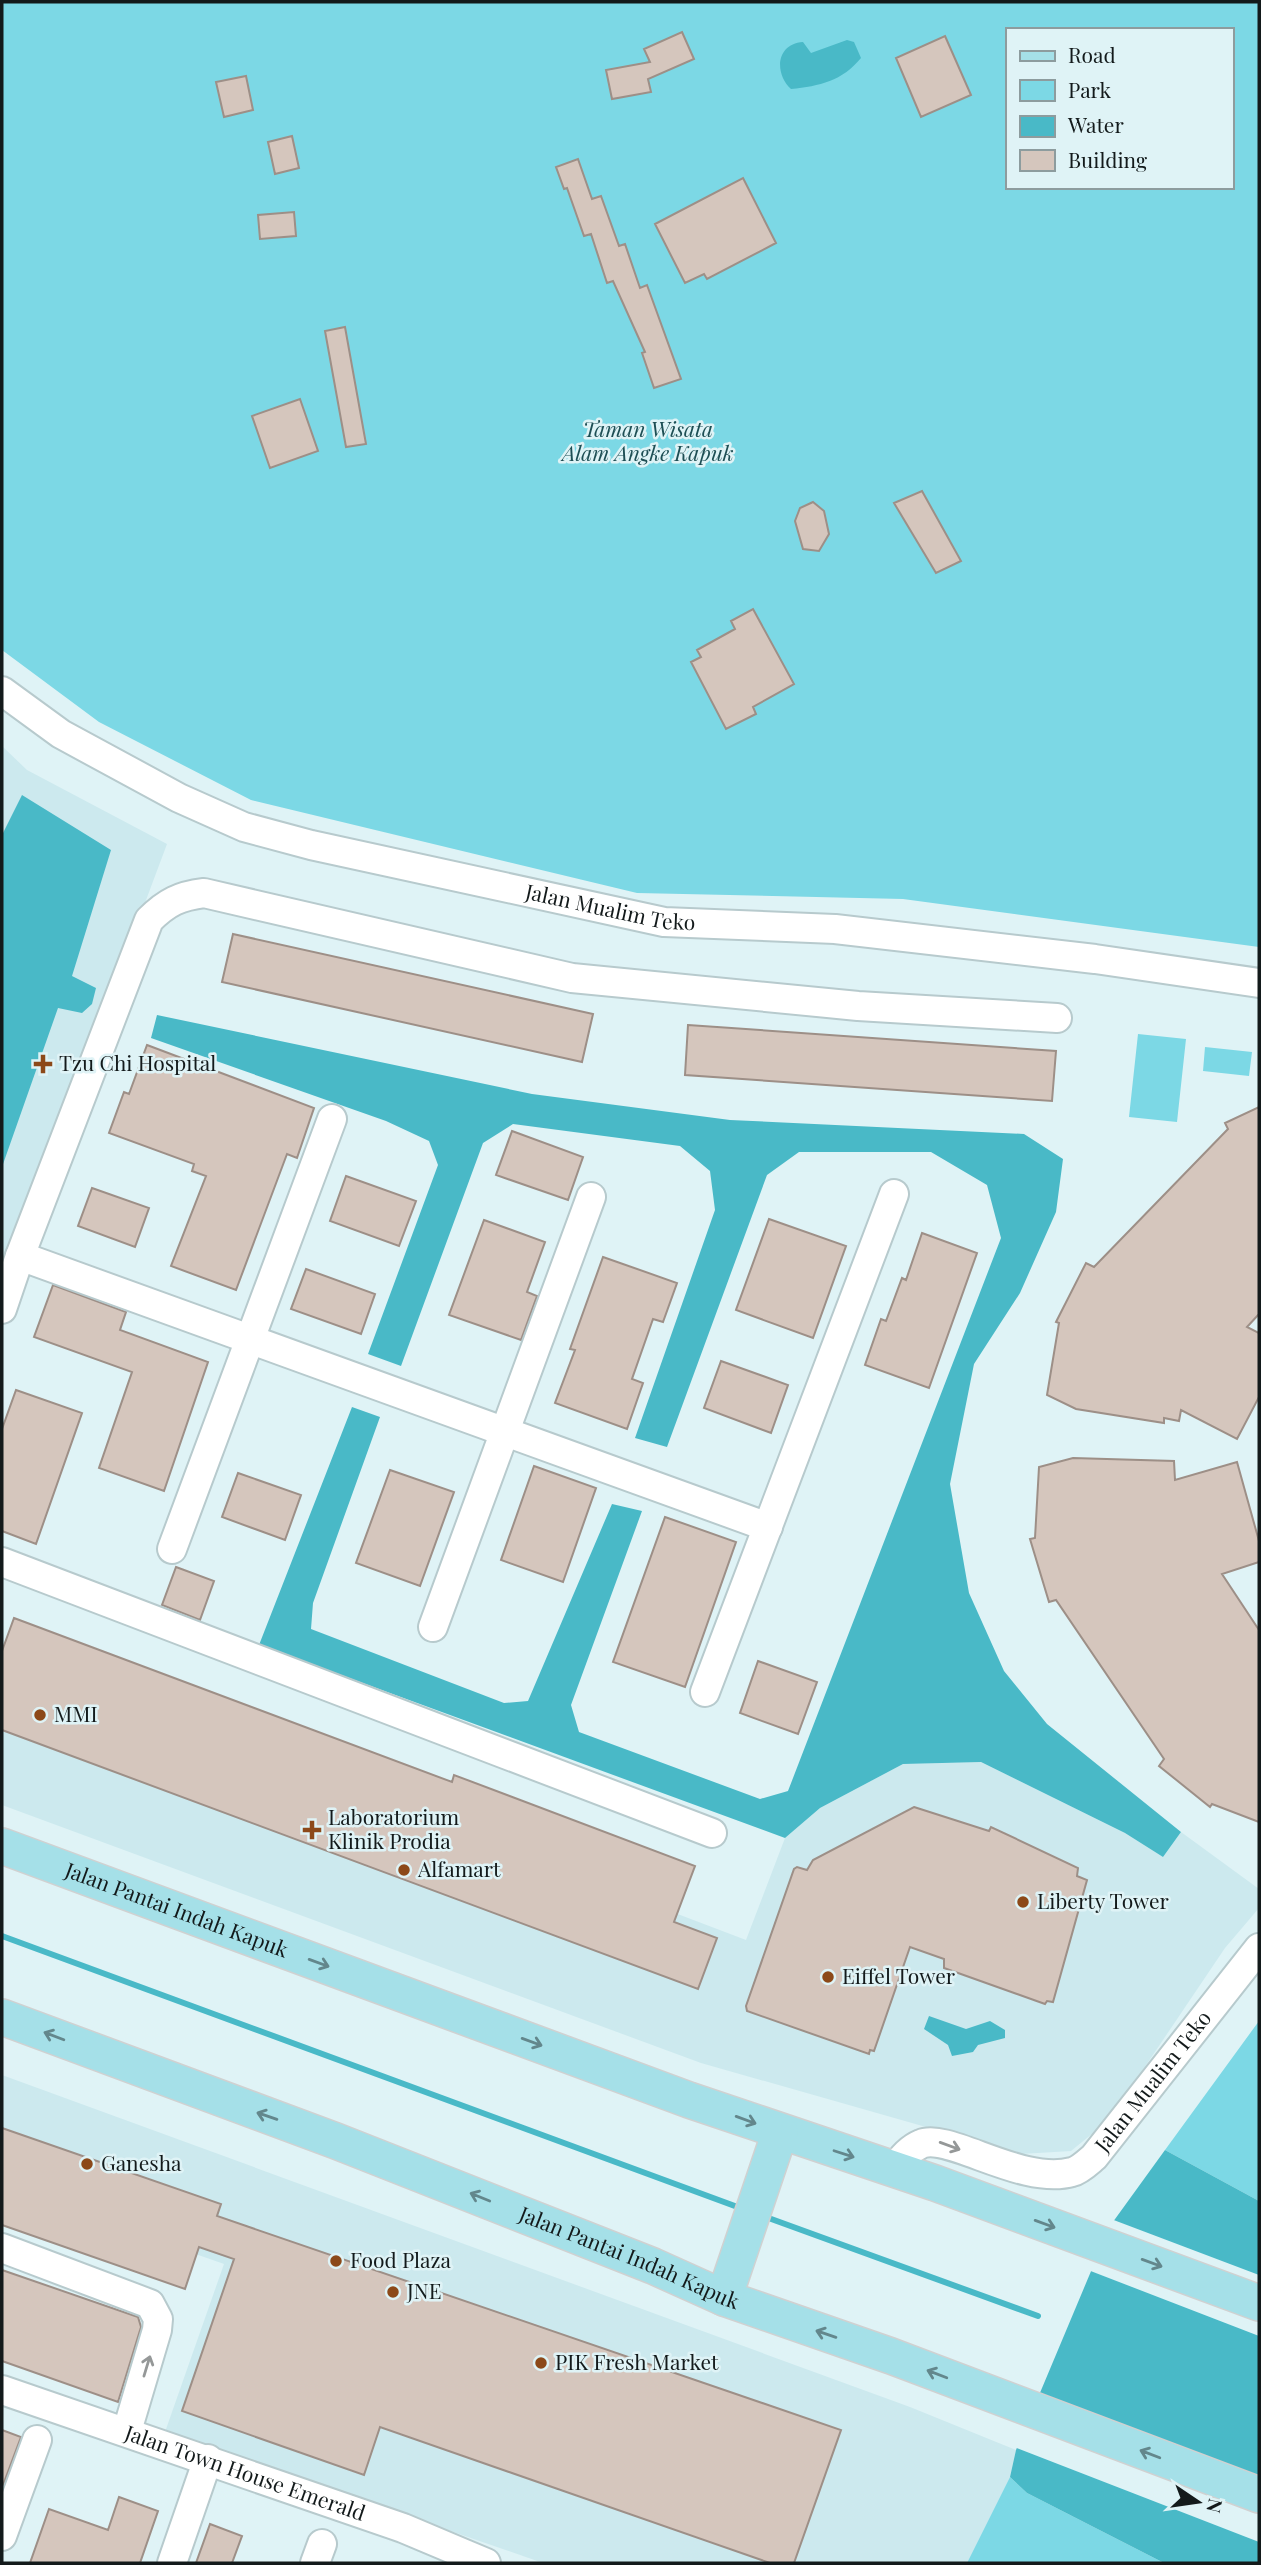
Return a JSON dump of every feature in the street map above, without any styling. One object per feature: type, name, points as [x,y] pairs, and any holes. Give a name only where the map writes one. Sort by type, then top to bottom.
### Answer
[{"type":"main road","name":"Jalan Pantai Indah Kapuk","points":[[2,1846],[779,2132],[1008,2210],[1259,2303]]},
{"type":"main road","name":"Jalan Pantai Indah Kapuk","points":[[2,2017],[336,2140],[653,2266],[724,2298],[891,2356],[1259,2495]]},
{"type":"main road","points":[[724,2298],[765,2181],[779,2132]]},
{"type":"street","name":"Jalan Mualim Teko","points":[[2,691],[61,734],[179,798],[244,827],[312,845],[664,922],[835,929],[1095,959],[1259,983]]},
{"type":"street","points":[[2,1309],[149,920],[166,903],[182,896],[204,892],[224,895],[572,978],[858,1006],[1057,1017]]},
{"type":"street","points":[[173,1549],[332,1119]]},
{"type":"street","points":[[705,1692],[894,1194]]},
{"type":"street","points":[[433,1627],[592,1197]]},
{"type":"street","points":[[20,1256],[768,1527]]},
{"type":"street","points":[[2,1562],[712,1833]]},
{"type":"street","name":"Jalan Mualim Teko","points":[[894,2170],[900,2159],[921,2143],[940,2142],[1008,2168],[1055,2174],[1074,2172],[1094,2157],[1259,1948]]},
{"type":"street","points":[[1008,2210],[996,2198],[997,2185],[1005,2175],[1024,2171]]},
{"type":"street","points":[[2,2248],[150,2304],[158,2319],[158,2330],[127,2431]]},
{"type":"street","name":"Jalan Town House Emerald","points":[[2,2389],[402,2528],[486,2563]]},
{"type":"street","points":[[2,2536],[37,2440]]},
{"type":"street","points":[[172,2563],[208,2459]]},
{"type":"shaded area","name":"Tzu Chi Hospital","points":[[2,746],[27,770],[167,844],[2,1285]]},
{"type":"shaded area","points":[[2,1657],[746,1940],[785,1838],[820,1808],[903,1764],[981,1762],[1125,1833],[1163,1857],[1181,1832],[1259,1889],[1259,1908],[1225,1948],[1109,2120],[1071,2151],[1021,2154],[701,2063],[2,1805]]},
{"type":"shaded area","points":[[2,2075],[910,2407],[1016,2450],[1010,2477],[967,2563],[543,2563],[165,2432],[224,2264],[2,2186]]},
{"type":"green space","name":"Taman Wisata Alam Angke Kapuk","points":[[2,2],[1259,2],[1259,947],[903,899],[637,893],[251,800],[99,722],[2,650]]},
{"type":"green space","points":[[1138,1034],[1186,1039],[1177,1122],[1129,1117]]},
{"type":"green space","points":[[1205,1047],[1252,1052],[1249,1076],[1203,1071]]},
{"type":"green space","points":[[1259,2021],[1259,2201],[1165,2150]]},
{"type":"green space","points":[[1010,2477],[1027,2493],[1164,2563],[967,2563]]},
{"type":"water","points":[[847,40],[854,42],[861,58],[854,66],[830,81],[791,89],[780,68],[780,60],[787,48],[803,42],[811,53]]},
{"type":"water","points":[[22,795],[111,850],[72,976],[96,988],[92,1004],[82,1013],[58,1008],[2,1167],[2,835]]},
{"type":"water","points":[[157,1015],[532,1094],[730,1120],[1024,1134],[1063,1159],[1056,1212],[1020,1293],[974,1364],[950,1484],[969,1593],[1004,1671],[1047,1724],[1181,1832],[1163,1857],[1125,1833],[981,1762],[903,1764],[820,1808],[785,1838],[259,1645],[352,1407],[380,1417],[313,1603],[311,1629],[504,1703],[528,1701],[612,1504],[642,1511],[571,1705],[579,1732],[760,1799],[788,1791],[1001,1238],[987,1185],[931,1152],[799,1152],[767,1175],[667,1447],[635,1438],[715,1210],[710,1171],[680,1146],[513,1124],[483,1143],[401,1366],[368,1354],[438,1165],[429,1141],[386,1121],[151,1038]]},
{"type":"water","points":[[929,2016],[966,2029],[990,2021],[1005,2030],[1005,2038],[978,2045],[973,2052],[952,2056],[948,2045],[924,2029]]},
{"type":"water","points":[[1165,2150],[1259,2201],[1259,2563],[1164,2563],[1027,2493],[1010,2477],[1016,2450],[1110,2226]]},
{"type":"pier","points":[[1111,2219],[1259,2275],[1259,2336],[1088,2270]]},
{"type":"pier","points":[[1037,2392],[1259,2478],[1259,2542],[1014,2447]]},
{"type":"building","points":[[682,32],[694,59],[648,79],[651,92],[612,99],[606,70],[650,62],[644,49]]},
{"type":"building","points":[[945,36],[971,95],[921,117],[896,58]]},
{"type":"building","points":[[246,76],[253,110],[224,117],[216,82]]},
{"type":"building","points":[[292,136],[299,168],[275,174],[268,142]]},
{"type":"building","points":[[578,159],[592,199],[601,196],[619,246],[625,244],[640,288],[647,285],[681,379],[654,388],[642,353],[645,352],[613,281],[607,283],[591,234],[584,236],[567,188],[564,189],[556,167]]},
{"type":"building","points":[[743,178],[776,243],[707,279],[704,274],[685,283],[655,224]]},
{"type":"building","points":[[294,212],[296,236],[260,239],[258,215]]},
{"type":"building","points":[[345,327],[366,444],[346,447],[325,331]]},
{"type":"building","points":[[300,399],[318,451],[270,468],[252,416]]},
{"type":"building","points":[[922,491],[961,561],[936,573],[894,503]]},
{"type":"building","points":[[813,502],[824,511],[829,534],[819,551],[803,549],[795,521],[800,508]]},
{"type":"building","points":[[753,609],[794,684],[753,707],[756,714],[726,729],[691,662],[701,657],[697,650],[735,629],[731,621]]},
{"type":"building","points":[[233,934],[593,1014],[582,1062],[222,982]]},
{"type":"building","points":[[688,1025],[1056,1051],[1052,1101],[685,1075]]},
{"type":"building","points":[[147,1045],[314,1108],[297,1158],[287,1154],[236,1290],[171,1266],[206,1176],[192,1171],[194,1164],[109,1133],[124,1092],[129,1094]]},
{"type":"building","points":[[1259,1107],[1259,1314],[1247,1327],[1259,1333],[1259,1397],[1237,1439],[1181,1410],[1179,1421],[1164,1418],[1164,1423],[1076,1409],[1047,1395],[1059,1323],[1056,1322],[1086,1263],[1094,1267],[1228,1129],[1225,1123]]},
{"type":"building","points":[[512,1131],[583,1157],[568,1200],[496,1175]]},
{"type":"building","points":[[346,1176],[416,1201],[399,1246],[330,1221]]},
{"type":"building","points":[[92,1188],[149,1208],[135,1247],[78,1226]]},
{"type":"building","points":[[769,1219],[846,1246],[813,1338],[736,1310]]},
{"type":"building","points":[[484,1220],[545,1242],[527,1292],[537,1296],[521,1340],[449,1315]]},
{"type":"building","points":[[922,1233],[977,1253],[929,1388],[865,1365],[881,1319],[886,1321],[902,1278],[906,1280]]},
{"type":"building","points":[[603,1257],[677,1283],[663,1322],[653,1319],[632,1379],[643,1383],[627,1429],[555,1403],[575,1350],[570,1349]]},
{"type":"building","points":[[306,1269],[375,1294],[361,1334],[291,1309]]},
{"type":"building","points":[[53,1285],[126,1312],[120,1330],[208,1362],[164,1491],[99,1468],[132,1372],[34,1337]]},
{"type":"building","points":[[721,1361],[788,1385],[771,1433],[704,1408]]},
{"type":"building","points":[[16,1390],[82,1413],[36,1544],[2,1531],[2,1429]]},
{"type":"building","points":[[1073,1458],[1174,1461],[1175,1480],[1237,1462],[1259,1541],[1259,1562],[1222,1574],[1259,1630],[1259,1822],[1212,1804],[1210,1807],[1159,1766],[1164,1759],[1056,1600],[1049,1602],[1030,1539],[1035,1538],[1039,1467]]},
{"type":"building","points":[[534,1466],[596,1488],[563,1582],[501,1560]]},
{"type":"building","points":[[390,1470],[454,1492],[420,1586],[356,1563]]},
{"type":"building","points":[[238,1473],[301,1495],[285,1540],[222,1517]]},
{"type":"building","points":[[665,1517],[736,1542],[685,1687],[613,1662]]},
{"type":"building","points":[[176,1567],[214,1581],[200,1620],[162,1605]]},
{"type":"building","points":[[14,1618],[452,1782],[454,1775],[695,1866],[674,1922],[717,1938],[698,1989],[2,1730],[2,1651]]},
{"type":"building","points":[[758,1661],[817,1682],[798,1734],[740,1713]]},
{"type":"building","points":[[914,1807],[989,1831],[991,1827],[1078,1868],[1077,1876],[1087,1880],[1053,2002],[1047,2001],[1045,2004],[944,1968],[944,1959],[910,1947],[874,2051],[870,2050],[869,2054],[747,2011],[746,2006],[794,1869],[797,1867],[807,1870],[813,1860]]},
{"type":"building","points":[[2,2128],[221,2204],[217,2216],[841,2430],[794,2563],[770,2563],[380,2427],[364,2475],[182,2411],[234,2259],[199,2247],[185,2289],[2,2225]]},
{"type":"building","points":[[2,2270],[138,2317],[141,2327],[118,2402],[2,2361]]},
{"type":"building","points":[[2,2430],[21,2437],[3,2485],[2,2485]]},
{"type":"building","points":[[119,2497],[158,2511],[140,2563],[30,2563],[49,2509],[108,2530]]},
{"type":"building","points":[[210,2524],[242,2536],[232,2563],[196,2563]]},
{"type":"waterway","points":[[2,1936],[743,2209]]},
{"type":"waterway","points":[[763,2216],[1038,2316]]},
{"type":"place","name":"Tzu Chi Hospital","points":[[43,1064]]},
{"type":"place","name":"MMI","points":[[40,1715]]},
{"type":"place","name":"Laboratorium Klinik Prodia","points":[[312,1830]]},
{"type":"place","name":"Alfamart","points":[[404,1870]]},
{"type":"place","name":"Liberty Tower","points":[[1023,1902]]},
{"type":"place","name":"Eiffel Tower","points":[[828,1977]]},
{"type":"place","name":"Ganesha","points":[[87,2164]]},
{"type":"place","name":"Food Plaza","points":[[336,2261]]},
{"type":"place","name":"JNE","points":[[393,2292]]},
{"type":"place","name":"PIK Fresh Market","points":[[541,2363]]}]
